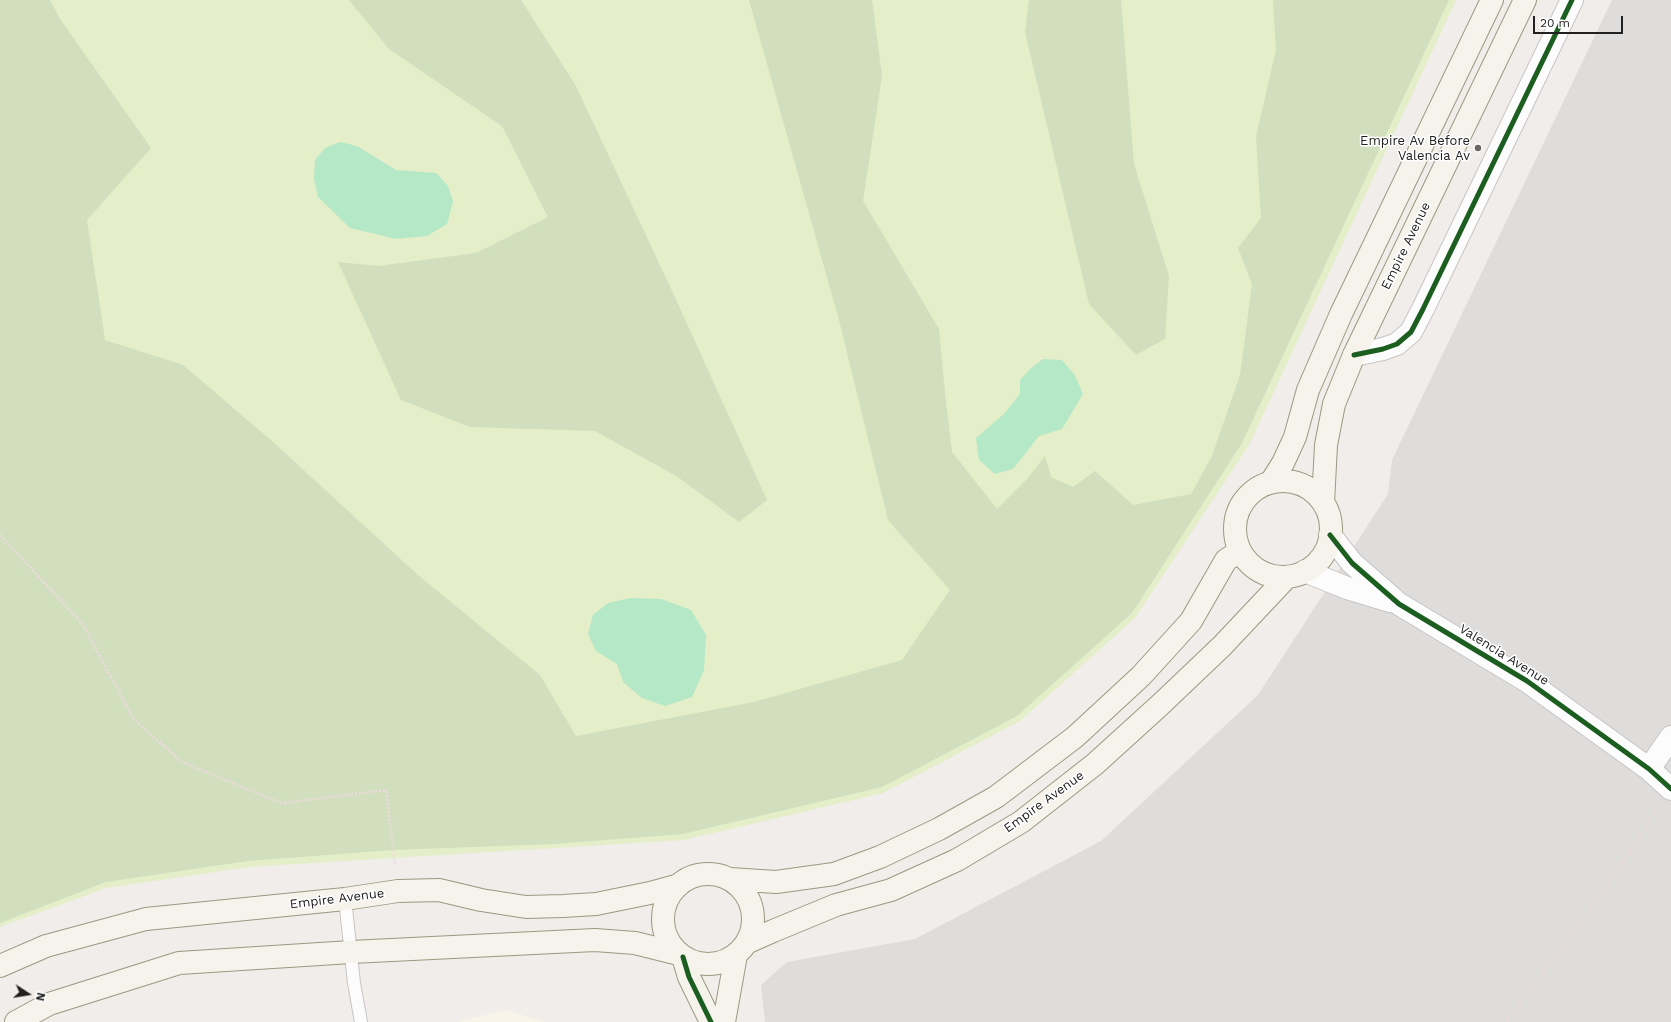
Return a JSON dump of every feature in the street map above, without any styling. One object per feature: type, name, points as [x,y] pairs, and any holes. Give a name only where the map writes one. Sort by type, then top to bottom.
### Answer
[{"type":"main road","points":[[1271,482],[1284,463],[1295,437],[1308,390],[1341,314],[1492,0]]},
{"type":"main road","name":"Empire Avenue","points":[[1323,503],[1326,445],[1334,404],[1354,355],[1525,0]]},
{"type":"main road","points":[[1291,481],[1309,488],[1323,503],[1328,513],[1330,535],[1326,550],[1317,562],[1296,574],[1273,576],[1260,571],[1248,563],[1240,551],[1235,538],[1235,523],[1239,509],[1247,497],[1258,488],[1271,482],[1291,481]]},
{"type":"main road","points":[[711,1022],[681,956],[667,939],[663,919],[667,900],[678,885],[690,878],[703,874],[717,875],[730,879],[776,882],[834,874],[880,857],[996,797],[1075,737],[1141,676],[1191,621],[1226,560],[1240,551]]},
{"type":"main road","name":"Empire Avenue","points":[[741,949],[773,931],[836,905],[891,890],[957,860],[1021,822],[1095,764],[1154,711],[1296,574]]},
{"type":"main road","points":[[724,1022],[741,949],[752,930],[753,915],[749,901],[741,888],[730,879]]},
{"type":"main road","name":"Empire Avenue","points":[[0,966],[46,946],[146,919],[345,899],[398,891],[439,890],[481,900],[526,907],[596,904],[650,893],[678,885]]},
{"type":"main road","points":[[16,1022],[49,1004],[179,963],[351,952],[595,940],[636,943],[681,956],[700,964],[712,964],[718,963],[741,949]]},
{"type":"street","points":[[1354,355],[1383,349],[1397,344],[1411,332],[1572,0]]},
{"type":"street","name":"Valencia Avenue","points":[[1330,535],[1352,563],[1399,604],[1527,681],[1649,769],[1671,789]]},
{"type":"street","name":"Valencia Avenue","points":[[1296,574],[1399,604]]},
{"type":"street","points":[[1649,769],[1671,737]]},
{"type":"lane","points":[[345,899],[354,983],[361,1022]]},
{"type":"path","points":[[0,535],[82,623],[134,720],[182,762],[281,803],[386,790],[394,857]]},
{"type":"path","points":[[1506,1022],[1605,889],[1671,789]]},
{"type":"shaded area","points":[[1612,0],[1671,0],[1671,1022],[765,1022],[761,985],[787,962],[915,939],[1101,841],[1258,695],[1388,494],[1392,460]]},
{"type":"shaded area","points":[[506,1010],[545,1022],[457,1022]]},
{"type":"green space","points":[[0,0],[1456,0],[1249,445],[1135,618],[1020,721],[883,793],[684,840],[249,867],[106,888],[0,927]]},
{"type":"green space","points":[[0,0],[50,0],[60,19],[151,148],[87,220],[105,340],[183,365],[273,442],[419,576],[540,675],[576,736],[754,702],[902,660],[950,590],[888,520],[839,320],[749,0],[872,0],[882,76],[863,201],[939,329],[952,452],[997,509],[1027,479],[1045,456],[1051,477],[1073,487],[1095,471],[1133,505],[1191,494],[1212,456],[1240,375],[1252,284],[1238,248],[1261,218],[1256,137],[1276,50],[1273,0],[1449,0],[1242,443],[1132,613],[1017,716],[882,787],[683,834],[554,844],[393,850],[248,861],[106,882],[0,923]]},
{"type":"green space","points":[[349,0],[521,0],[576,86],[673,293],[767,500],[739,522],[678,477],[595,431],[470,427],[401,400],[338,262],[378,266],[476,253],[548,217],[502,126],[389,49]]},
{"type":"green space","points":[[1029,0],[1121,0],[1134,164],[1169,276],[1165,339],[1136,355],[1089,304],[1025,32]]},
{"type":"green space","points":[[340,142],[357,146],[396,170],[436,173],[448,186],[453,201],[447,224],[427,236],[396,239],[350,228],[318,197],[314,179],[315,160],[325,148]]},
{"type":"green space","points":[[1043,359],[1062,360],[1074,374],[1083,394],[1062,429],[1039,436],[1013,469],[995,474],[979,460],[976,438],[1004,414],[1020,394],[1020,380],[1030,369]]},
{"type":"green space","points":[[631,598],[661,599],[691,610],[706,635],[704,670],[692,697],[665,706],[642,698],[623,682],[617,664],[596,651],[588,634],[593,615],[608,603]]},
{"type":"cycle path","points":[[1354,355],[1383,349],[1397,344],[1411,332],[1572,0]]},
{"type":"cycle path","points":[[1330,535],[1352,563],[1399,604],[1527,681],[1649,769],[1671,789]]},
{"type":"cycle path","points":[[683,957],[689,977],[711,1022]]},
{"type":"place","name":"Empire Av Before Valencia Av","points":[[1478,148]]}]
